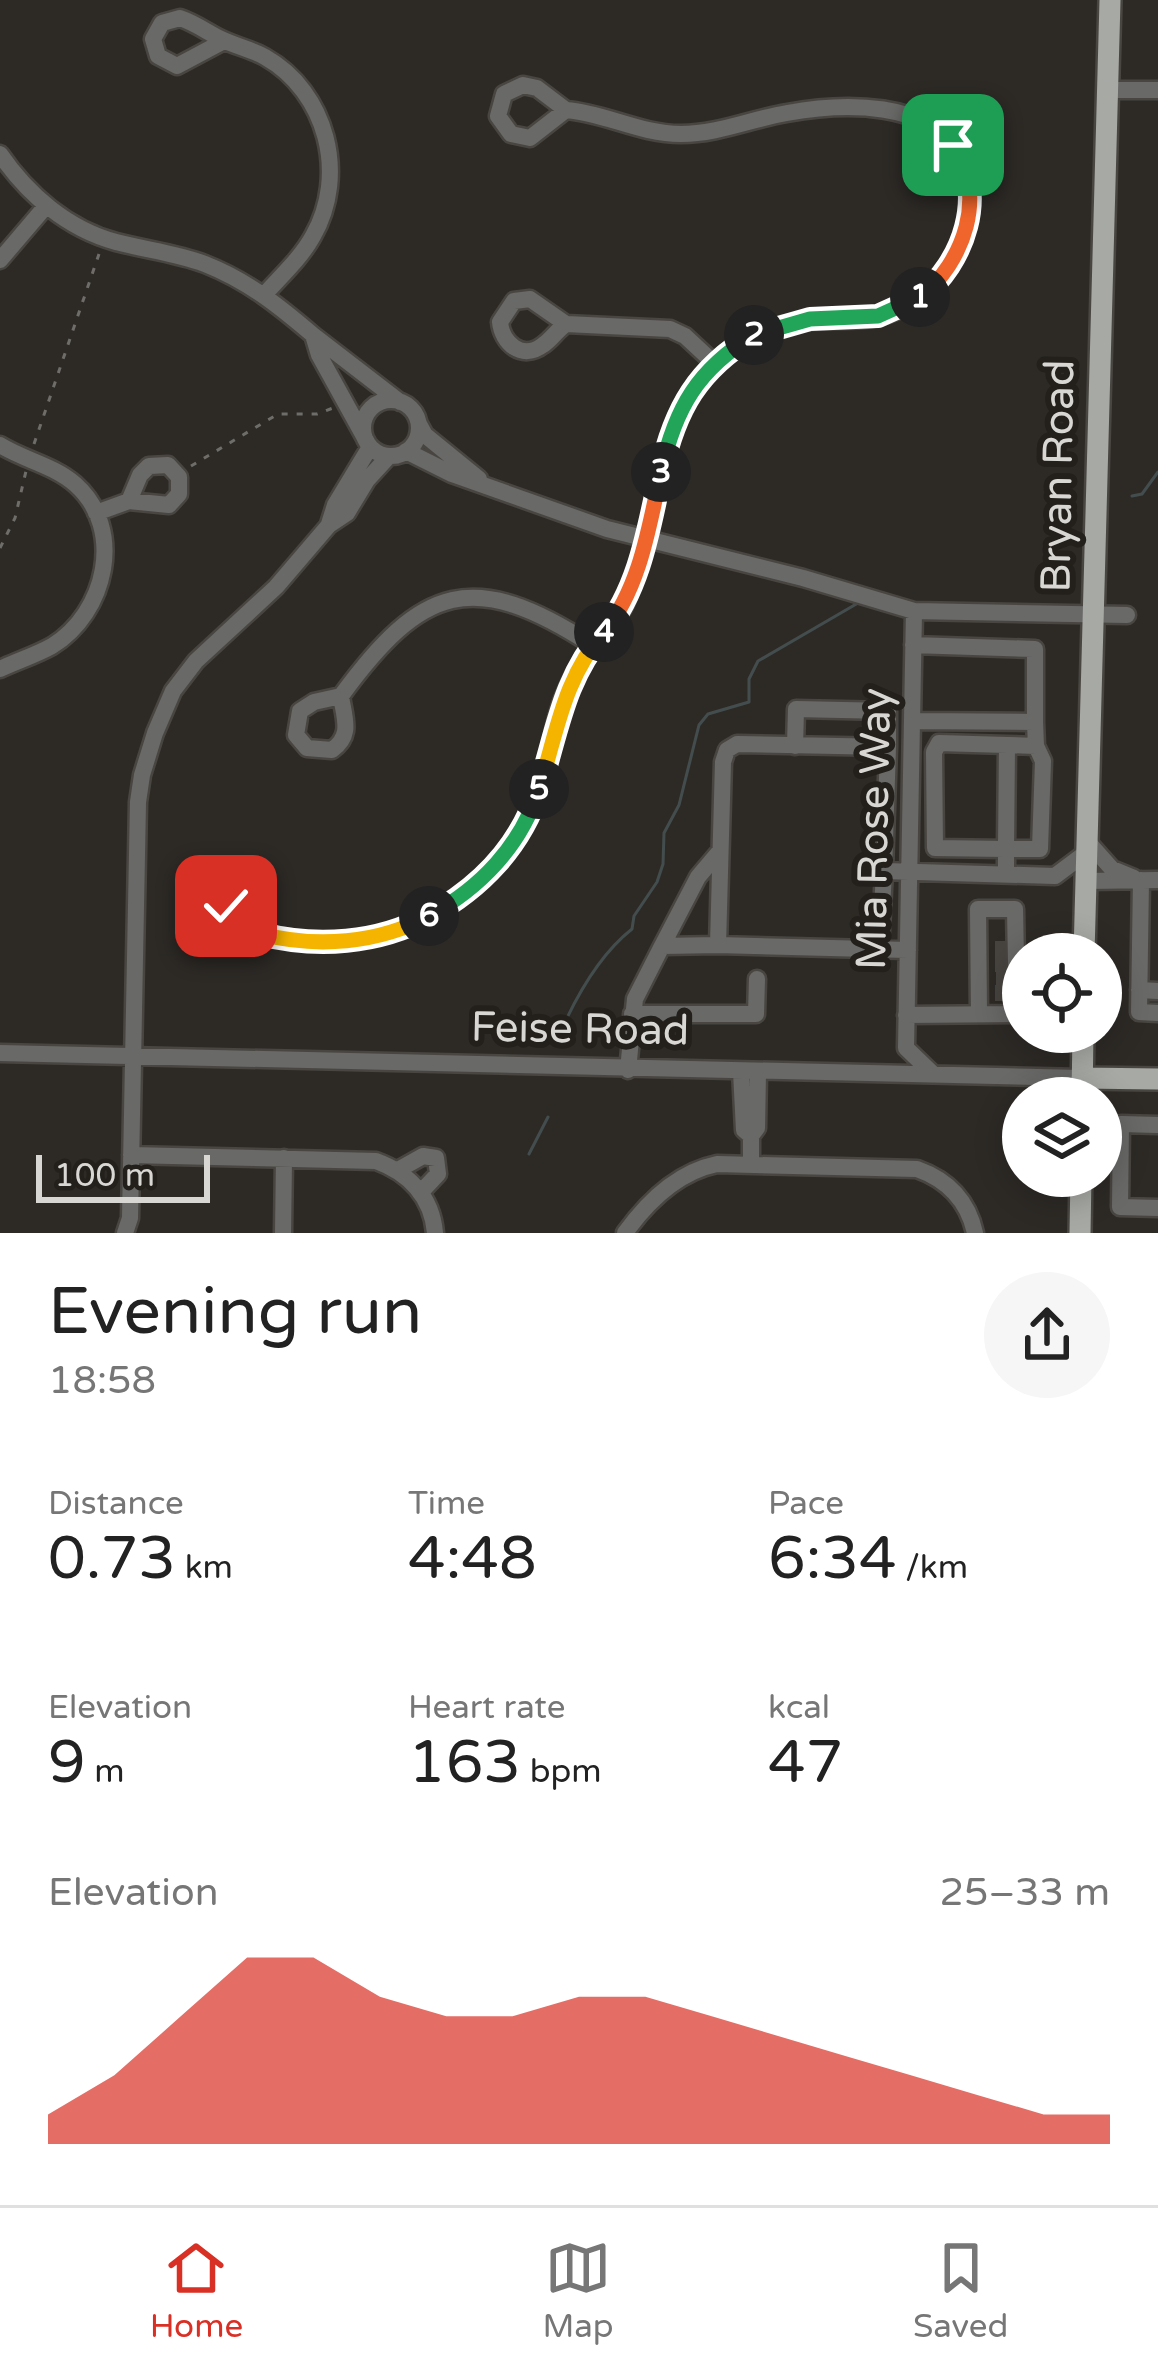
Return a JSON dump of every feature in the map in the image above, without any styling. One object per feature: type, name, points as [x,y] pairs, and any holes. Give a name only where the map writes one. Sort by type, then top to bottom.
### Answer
[{"type":"main road","name":"Bryan Road","points":[[1085,933],[1110,0]]},
{"type":"main road","name":"Feise Road","points":[[1122,1083],[1158,1079]]},
{"type":"main road","points":[[1080,1233],[1081,1197]]},
{"type":"street","points":[[224,41],[265,57],[290,76],[323,124],[329,148],[329,193],[322,218],[302,253],[265,294]]},
{"type":"street","points":[[1108,89],[1158,90]]},
{"type":"street","points":[[262,935],[332,943],[374,937],[416,923],[482,880],[509,849],[536,799],[562,703],[592,645],[623,609],[646,539],[670,433],[689,394],[713,362],[754,335],[810,319],[878,316],[921,296],[947,272],[962,239],[969,206],[961,156],[928,123],[887,111],[816,109],[721,130],[674,134],[566,110]]},
{"type":"street","points":[[0,154],[46,206],[105,238],[200,262],[265,294],[412,410],[425,435],[484,483]]},
{"type":"street","points":[[0,260],[46,206]]},
{"type":"street","points":[[566,324],[670,329],[713,362]]},
{"type":"street","points":[[313,335],[368,444],[545,509],[914,611],[1126,615]]},
{"type":"street","points":[[329,525],[368,444],[363,426],[370,410],[384,401],[400,402]]},
{"type":"street","points":[[125,1233],[130,1218],[135,1057],[138,802],[154,733],[173,692],[196,661],[276,587],[329,525],[347,513],[368,480],[418,437],[419,424]]},
{"type":"street","points":[[0,445],[76,486],[96,513],[104,541],[104,563],[93,604],[82,619],[52,645],[4,663]]},
{"type":"street","points":[[96,513],[129,501]]},
{"type":"street","points":[[341,696],[395,634],[426,608],[451,598],[496,600],[569,629],[592,645]]},
{"type":"street","name":"Mia Rose Way","points":[[906,1048],[914,611]]},
{"type":"street","points":[[914,645],[1035,649],[1036,746],[1043,761],[1040,849],[935,848],[934,752],[939,743],[1036,746]]},
{"type":"street","points":[[795,746],[796,709],[888,711],[880,950]]},
{"type":"street","points":[[912,721],[1035,722]]},
{"type":"street","points":[[718,945],[727,750],[737,745],[889,747]]},
{"type":"street","points":[[1006,874],[1007,745]]},
{"type":"street","points":[[1055,876],[1088,847],[1112,869],[1149,880]]},
{"type":"street","points":[[628,1070],[635,999],[698,877],[721,851]]},
{"type":"street","points":[[884,871],[1055,876],[1086,892],[1149,880]]},
{"type":"street","points":[[984,909],[985,873]]},
{"type":"street","points":[[1149,880],[1148,991],[1138,1012],[1158,1012]]},
{"type":"street","points":[[907,1015],[1017,1014],[999,964],[978,909],[1015,909],[999,964],[979,1014]]},
{"type":"street","points":[[662,946],[908,950]]},
{"type":"street","points":[[632,1014],[756,1014],[757,979]]},
{"type":"street","points":[[876,1074],[906,1048],[934,1075]]},
{"type":"street","name":"Feise Road","points":[[0,1053],[934,1075],[1002,1081]]},
{"type":"street","points":[[750,1071],[757,1128],[751,1136],[751,1165]]},
{"type":"street","points":[[1158,1125],[1121,1124],[1120,1208],[1158,1208]]},
{"type":"street","points":[[131,1155],[359,1159],[398,1170],[421,1192],[431,1211],[434,1233]]},
{"type":"street","points":[[398,1170],[423,1156],[436,1158],[438,1174],[421,1192]]},
{"type":"street","points":[[283,1233],[284,1158]]},
{"type":"street","points":[[626,1233],[686,1174],[717,1165],[917,1169],[958,1195],[975,1233]]},
{"type":"path","points":[[32,451],[102,246]]},
{"type":"path","points":[[184,470],[278,414],[317,414],[340,405]]},
{"type":"path","points":[[0,548],[15,518],[28,466]]},
{"type":"waterway","points":[[1132,496],[1142,494],[1158,472]]},
{"type":"waterway","points":[[557,1040],[588,979],[632,929],[634,916],[657,882],[664,833],[679,805],[699,725],[708,714],[749,702],[749,679],[758,661],[858,603]]},
{"type":"waterway","points":[[529,1154],[548,1117]]},
{"type":"tunnel","points":[[995,949],[1002,949]]},
{"type":"tunnel","points":[[995,964],[1002,964]]},
{"type":"tunnel","points":[[996,979],[1002,979]]},
{"type":"tunnel","points":[[995,993],[1002,993]]},
{"type":"route","points":[[226,906],[262,935],[332,943],[374,937],[416,923],[482,880],[509,849],[536,799],[573,676],[623,609],[646,539],[670,433],[689,394],[713,362],[754,335],[810,319],[890,313],[935,284],[956,255],[967,223],[966,170],[953,145]]}]
